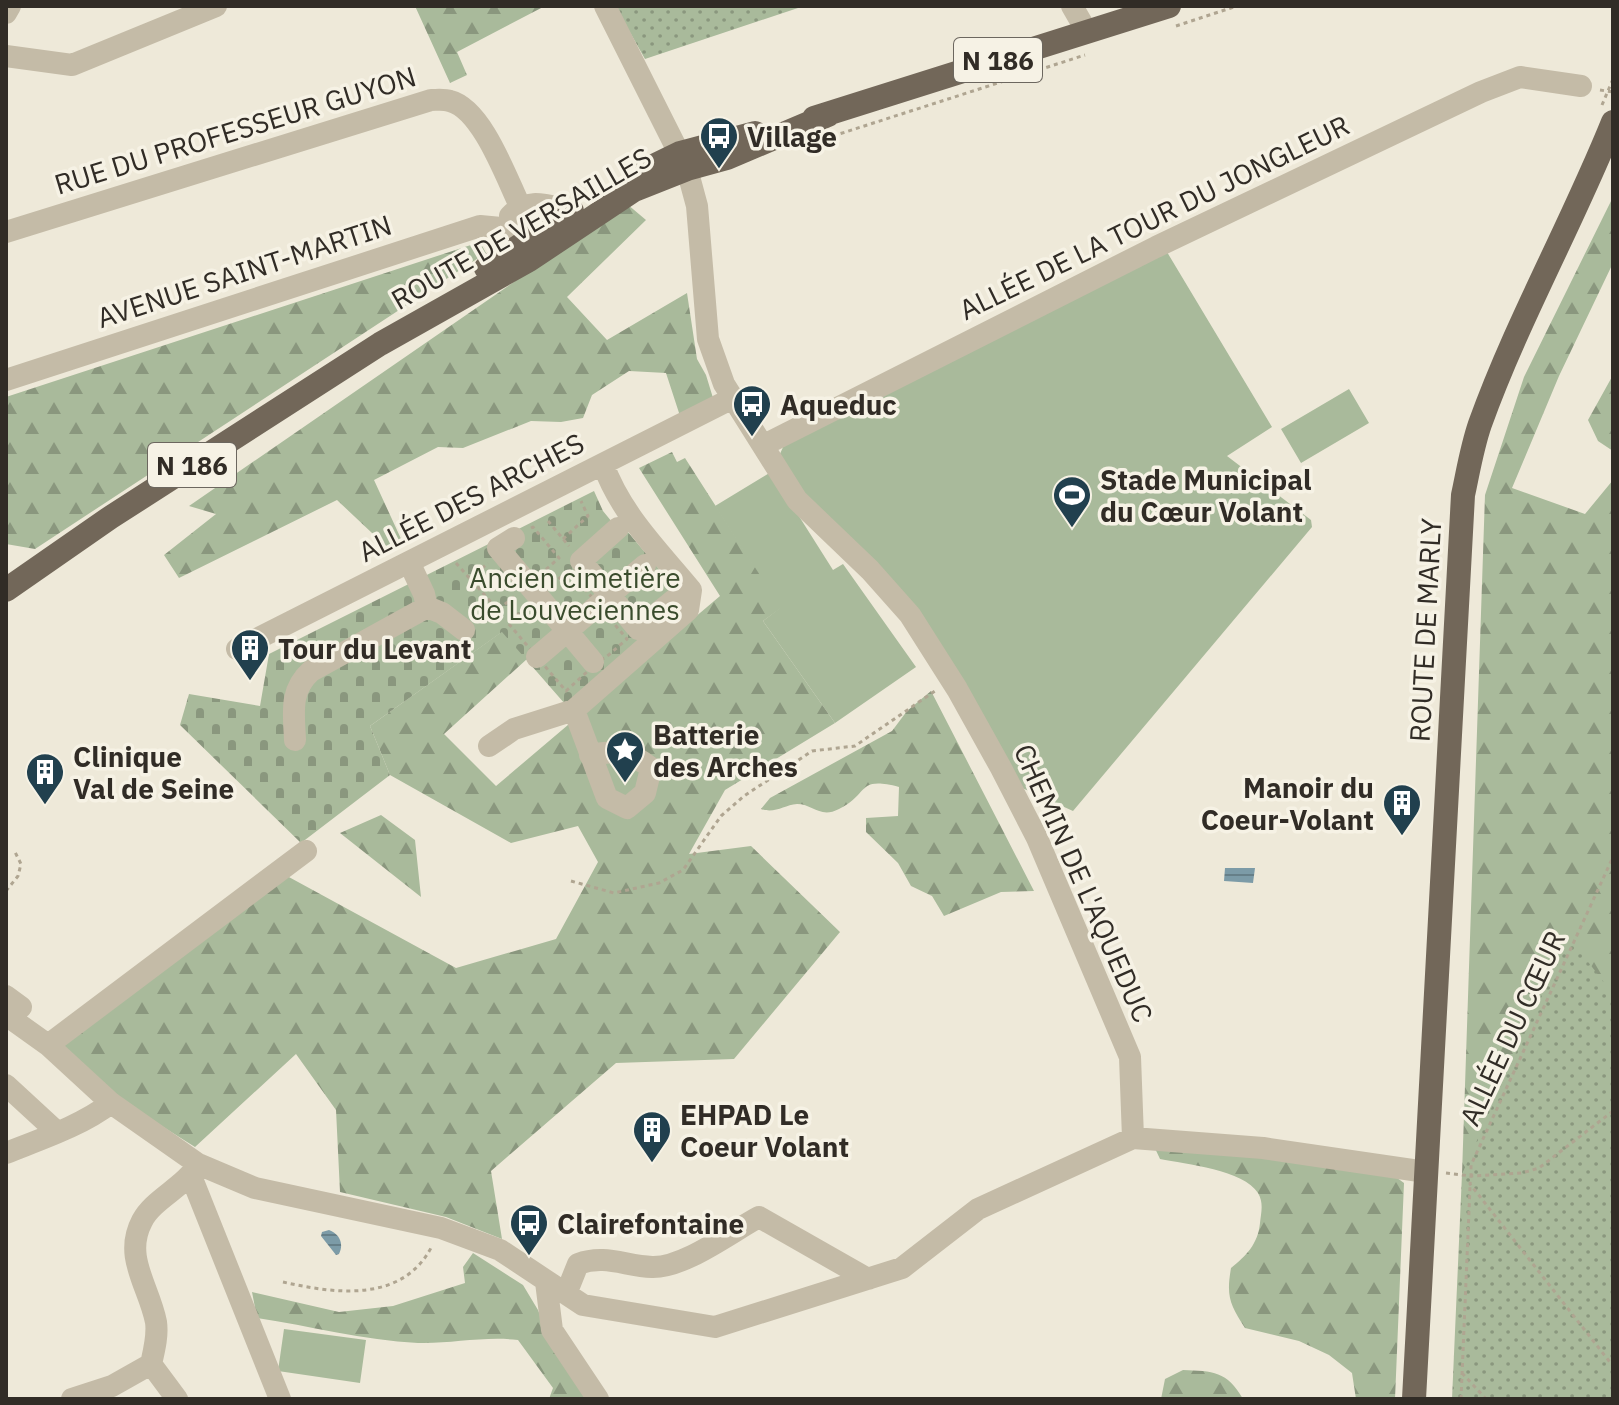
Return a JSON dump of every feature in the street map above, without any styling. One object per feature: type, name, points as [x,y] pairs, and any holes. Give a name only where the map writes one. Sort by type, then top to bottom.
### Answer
[{"type":"main road","name":"ROUTE DE VERSAILLES","points":[[6,590],[111,517],[380,344],[561,209],[635,175],[828,115],[1088,43],[1169,6]]},
{"type":"main road","name":"ROUTE DE MARLY","points":[[1414,1399],[1463,495],[1479,427],[1499,377],[1613,122]]},
{"type":"main road","name":"ROUTE DE VERSAILLES","points":[[512,244],[634,190],[684,161]]},
{"type":"street","points":[[6,13],[10,6]]},
{"type":"street","points":[[6,56],[72,65],[216,6]]},
{"type":"street","name":"CHEMIN DE L'AQUEDUC","points":[[605,6],[684,161],[697,206],[708,339],[724,384],[797,500],[870,570],[910,615],[951,680],[1037,838],[1130,1057],[1133,1138]]},
{"type":"street","points":[[1072,6],[1088,43]]},
{"type":"street","name":"ALLÉE DE LA TOUR DU JONGLEUR","points":[[764,445],[1156,247],[1481,92],[1520,77],[1581,86]]},
{"type":"street","name":"RUE DU PROFESSEUR GUYON","points":[[6,232],[431,100],[450,101],[465,108],[479,124],[520,206]]},
{"type":"street","points":[[512,244],[520,206],[535,203],[561,209]]},
{"type":"street","name":"AVENUE SAINT-MARTIN","points":[[6,380],[480,226],[512,244]]},
{"type":"street","name":"ALLÉE DES ARCHES","points":[[237,649],[733,398]]},
{"type":"street","points":[[489,746],[514,729],[574,710],[688,610],[691,590],[627,513],[612,488],[603,464]]},
{"type":"street","points":[[618,528],[581,561],[638,629],[675,599]]},
{"type":"street","points":[[507,545],[567,631],[593,662]]},
{"type":"street","points":[[409,562],[427,607]]},
{"type":"street","points":[[537,657],[645,565]]},
{"type":"street","points":[[427,607],[442,613],[464,630]]},
{"type":"street","points":[[295,740],[293,705],[301,680],[311,671],[427,607]]},
{"type":"street","points":[[574,710],[590,755]]},
{"type":"street","points":[[48,1045],[306,851]]},
{"type":"street","points":[[11,1006],[111,1103],[195,1170],[255,1188],[441,1228],[500,1250],[583,1305],[715,1327],[902,1268],[978,1209],[1133,1138],[1263,1148],[1426,1172]]},
{"type":"street","points":[[6,1085],[57,1132]]},
{"type":"street","points":[[6,1153],[100,1112],[111,1103]]},
{"type":"street","points":[[177,1399],[151,1364],[156,1322],[134,1259],[137,1232],[144,1216],[195,1170]]},
{"type":"street","points":[[195,1170],[280,1399]]},
{"type":"street","points":[[566,1294],[578,1264],[595,1258],[655,1267],[680,1261],[759,1217],[868,1279]]},
{"type":"street","points":[[546,1282],[552,1330],[598,1399]]},
{"type":"street","points":[[72,1399],[112,1386],[151,1364]]},
{"type":"path","points":[[1163,30],[1237,6]]},
{"type":"path","points":[[823,139],[1088,43]]},
{"type":"path","points":[[563,539],[588,516],[581,501]]},
{"type":"path","points":[[548,521],[581,561]]},
{"type":"path","points":[[470,579],[507,545]]},
{"type":"path","points":[[571,881],[614,893],[659,883],[683,870],[721,816],[744,796],[812,751],[855,746],[951,680]]},
{"type":"path","points":[[6,891],[18,876],[21,864],[14,850]]},
{"type":"path","name":"ALLÉE DU CŒUR","points":[[1461,1399],[1471,1165],[1613,857]]},
{"type":"path","points":[[1426,1172],[1471,1176],[1522,1173],[1539,1168],[1613,1111]]},
{"type":"path","points":[[1470,1184],[1613,1366]]},
{"type":"path","points":[[283,1282],[322,1291],[350,1293],[384,1287],[407,1277],[426,1258],[441,1228]]},
{"type":"path","points":[[1462,1373],[1486,1399]]},
{"type":"green space","points":[[415,6],[545,6],[457,52],[467,75],[450,83]]},
{"type":"green space","points":[[615,6],[804,6],[645,59]]},
{"type":"green space","points":[[1613,197],[1613,263],[1559,376],[1512,488],[1585,514],[1613,480],[1613,994],[1462,1174],[1485,495],[1524,377]]},
{"type":"green space","points":[[627,204],[646,220],[567,297],[607,340],[687,293],[697,359],[713,398],[681,419],[666,373],[629,371],[592,395],[583,418],[561,422],[531,421],[463,448],[438,447],[374,480],[402,541],[390,550],[337,500],[179,578],[164,555],[216,514],[189,506]]},
{"type":"green space","points":[[480,242],[486,253],[35,549],[6,544],[6,397]]},
{"type":"green space","name":"Stade Municipal du Cœur Volant","points":[[1167,252],[1272,427],[1227,456],[1311,520],[1312,527],[1073,811],[1020,787],[969,694],[807,500],[779,456],[784,445]]},
{"type":"green space","points":[[1613,375],[1613,451],[1598,441],[1588,420]]},
{"type":"green space","points":[[1349,389],[1369,423],[1301,463],[1281,429]]},
{"type":"green space","points":[[672,452],[677,462],[685,458],[781,608],[763,621],[835,723],[725,790],[689,854],[751,846],[840,932],[734,1059],[616,1063],[491,1171],[502,1239],[446,1217],[340,1192],[336,1110],[296,1054],[195,1147],[114,1096],[59,1045],[287,876],[456,968],[556,939],[598,862],[578,826],[511,843],[390,775],[370,726],[503,631],[527,659],[444,734],[496,786],[720,596],[639,468]]},
{"type":"green space","points":[[771,472],[833,570],[843,564],[916,667],[835,723],[763,621],[780,608],[715,506]]},
{"type":"green space","name":"Ancien cimetière de Louveciennes","points":[[594,491],[612,522],[617,519],[680,594],[679,610],[565,704],[502,632],[370,726],[390,775],[301,843],[180,725],[189,694],[260,706],[269,654]]},
{"type":"green space","points":[[931,691],[1034,891],[1001,892],[944,916],[932,896],[911,886],[898,863],[866,832],[866,818],[898,816],[899,787],[869,785],[849,803],[832,812],[797,804],[775,810],[761,809],[770,798],[892,731],[907,711]]},
{"type":"green space","points":[[381,815],[415,840],[421,897],[340,833]]},
{"type":"green space","points":[[1568,936],[1613,994],[1613,1399],[1452,1399],[1462,1174]]},
{"type":"green space","points":[[1153,1144],[1393,1175],[1404,1183],[1395,1399],[1356,1399],[1352,1373],[1329,1355],[1299,1341],[1245,1328],[1230,1300],[1230,1278],[1231,1268],[1246,1254],[1257,1237],[1262,1208],[1258,1193],[1251,1185],[1228,1173],[1160,1159]]},
{"type":"green space","points":[[473,1253],[523,1285],[538,1310],[551,1344],[588,1399],[549,1399],[553,1388],[518,1340],[418,1343],[357,1336],[257,1318],[252,1292],[339,1312],[393,1306],[465,1283],[463,1267]]},
{"type":"green space","points":[[284,1329],[366,1340],[360,1383],[278,1371]]},
{"type":"green space","points":[[1183,1370],[1218,1374],[1231,1383],[1243,1399],[1161,1399],[1165,1379]]},
{"type":"water","points":[[1225,868],[1255,868],[1253,883],[1224,881]]},
{"type":"water","points":[[329,1230],[340,1240],[339,1254],[336,1255],[321,1236],[322,1232]]},
{"type":"place","name":"Village","points":[[719,170]]},
{"type":"place","name":"Aqueduc","points":[[752,438]]},
{"type":"place","name":"Stade Municipal du Cœur Volant","points":[[1072,529]]},
{"type":"place","name":"Tour du Levant","points":[[250,682]]},
{"type":"place","name":"Batterie des Arches","points":[[625,784]]},
{"type":"place","name":"Clinique Val de Seine","points":[[45,806]]},
{"type":"place","name":"Manoir du Coeur-Volant","points":[[1402,837]]},
{"type":"place","name":"EHPAD Le Coeur Volant","points":[[652,1164]]},
{"type":"place","name":"Clairefontaine","points":[[529,1257]]}]
